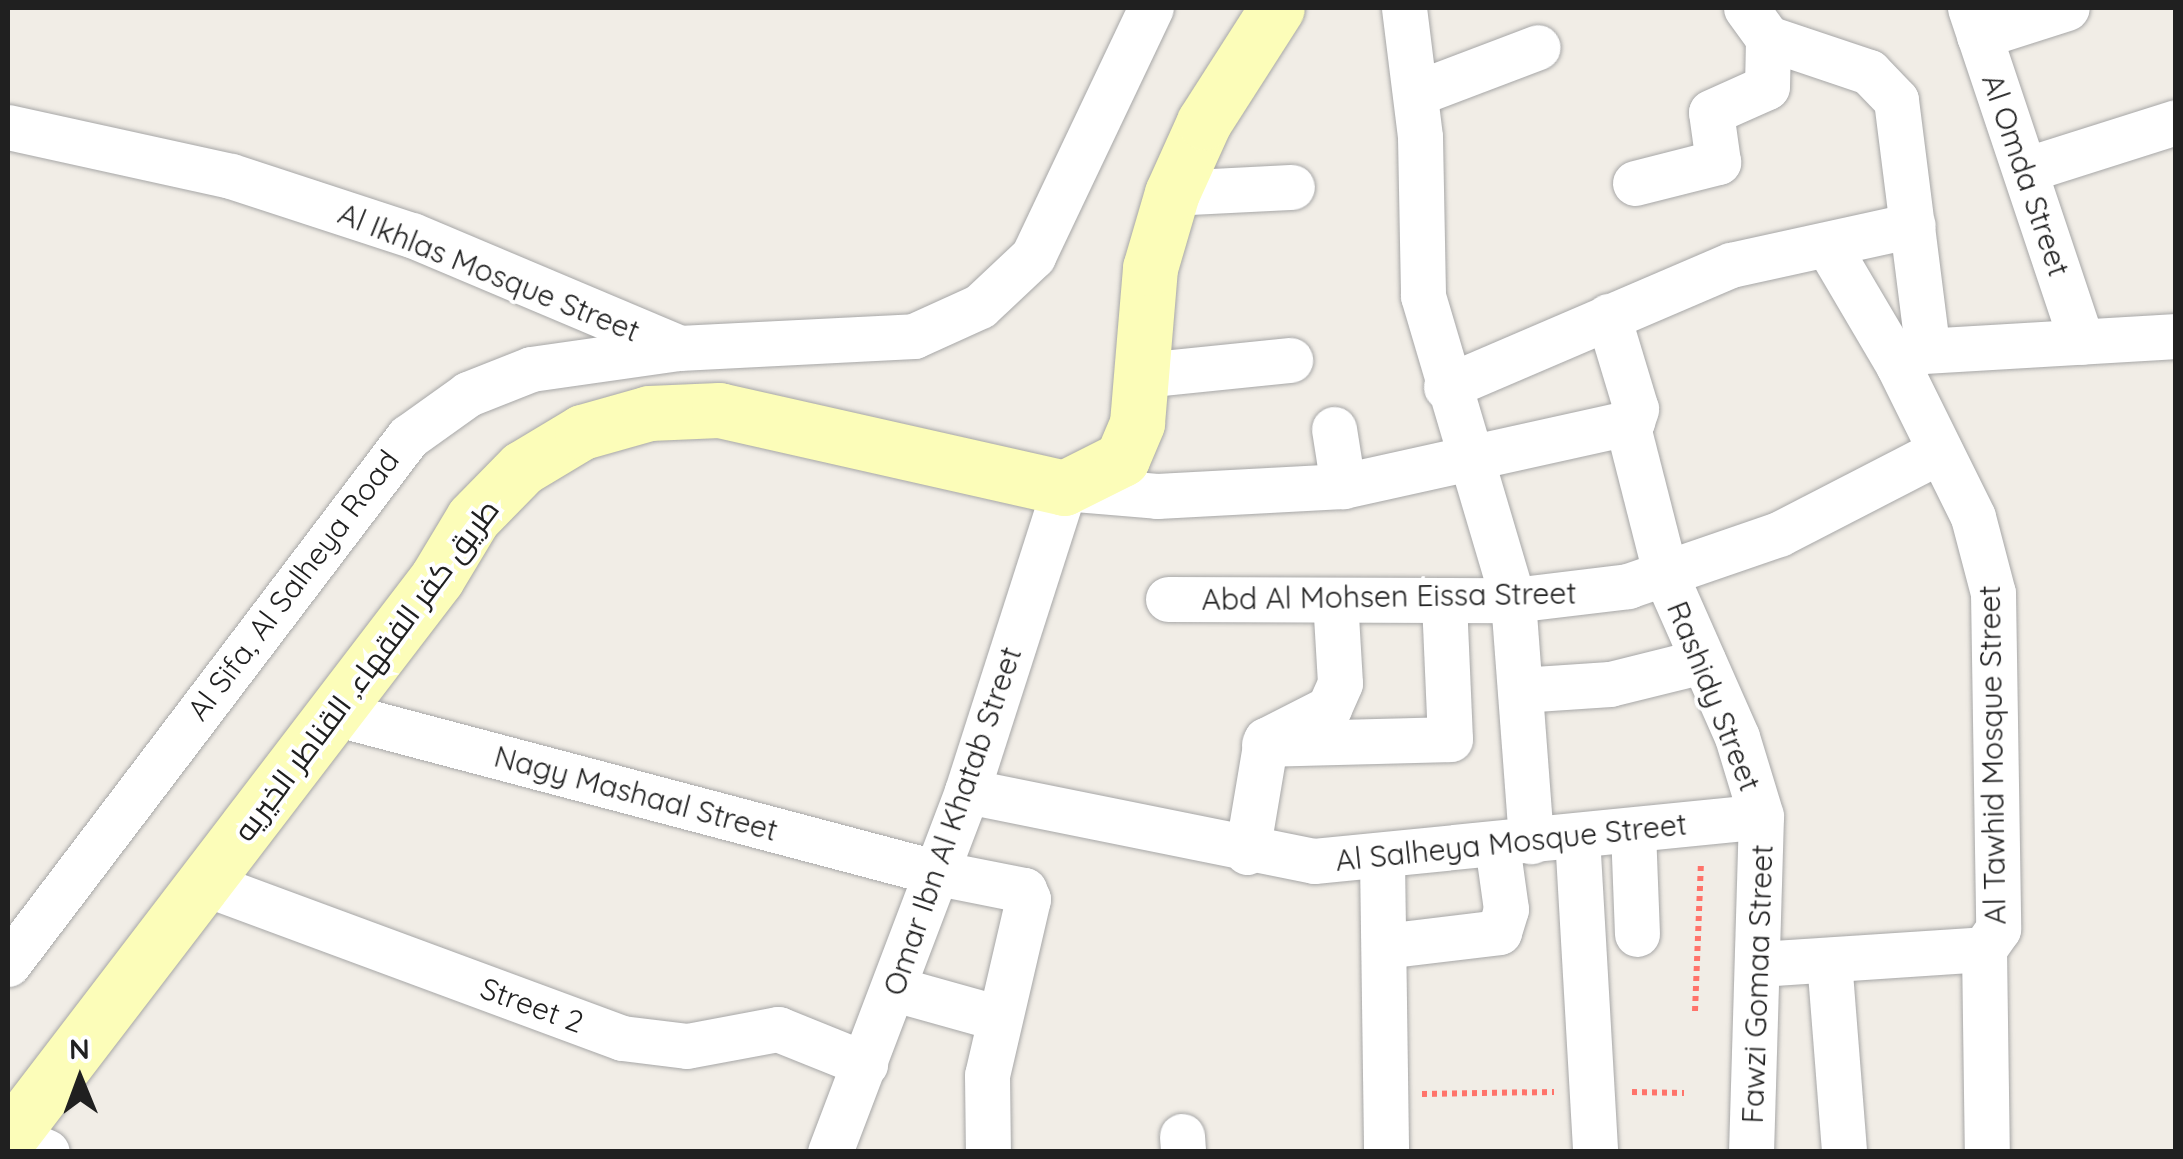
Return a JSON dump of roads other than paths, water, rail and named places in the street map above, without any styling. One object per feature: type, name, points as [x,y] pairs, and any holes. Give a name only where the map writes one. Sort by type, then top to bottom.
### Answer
[{"type":"street","name":"Al Sifa, Al Salheya Road","points":[[8,964],[408,437],[499,380],[679,348],[914,336],[980,306],[1033,256],[1151,8]]},
{"type":"street","points":[[1064,488],[1122,458],[1138,423],[1150,268],[1172,194],[1204,122],[1277,8]]},
{"type":"street","points":[[1384,946],[1504,928],[1514,843],[1520,690],[1513,600],[1429,333],[1418,259],[1417,93],[1404,8]]},
{"type":"street","points":[[1975,22],[2067,8]]},
{"type":"street","name":"Al Omda Street","points":[[1975,22],[2082,342]]},
{"type":"street","points":[[1634,183],[1718,162],[1711,112],[1767,87],[1757,23]]},
{"type":"street","name":"Al Tawhid Mosque Street","points":[[1757,23],[1868,72],[1890,88],[1913,225],[1912,358],[1940,450],[1973,517],[1994,593],[1998,928],[1984,949],[1987,1152]]},
{"type":"street","points":[[1417,93],[1538,47]]},
{"type":"street","points":[[2025,170],[2176,122]]},
{"type":"street","name":"Al Ikhlas Mosque Street","points":[[8,127],[231,176],[394,229],[679,348]]},
{"type":"street","points":[[1172,194],[1292,187]]},
{"type":"street","points":[[1446,388],[1730,266],[1913,225]]},
{"type":"street","points":[[1828,246],[1912,358],[2176,336]]},
{"type":"street","name":"Rashidy Street","points":[[1608,316],[1636,409],[1627,423],[1666,576],[1737,738],[1761,816]]},
{"type":"street","points":[[1142,374],[1290,360]]},
{"type":"street","name":"طريق كفر الفقهاء, القناطر الخيريه","points":[[21,1142],[206,884],[437,578],[473,518],[522,468],[582,432],[648,413],[719,410],[1064,488]]},
{"type":"street","points":[[1064,488],[1213,495],[1343,486],[1627,423]]},
{"type":"street","points":[[1334,429],[1343,486]]},
{"type":"street","name":"Abd Al Mohsen Eissa Street","points":[[1168,600],[1513,600],[1666,576],[1779,534],[1940,450]]},
{"type":"street","name":"Omar Ibn Al Khatab Street","points":[[830,1152],[938,874],[1064,488]]},
{"type":"street","points":[[1264,744],[1329,708],[1340,683],[1335,600]]},
{"type":"street","points":[[1264,744],[1440,742],[1454,728],[1444,600]]},
{"type":"street","points":[[1520,690],[1610,684],[1703,660]]},
{"type":"street","name":"Nagy Mashaal Street","points":[[334,713],[938,874],[1026,892],[996,1016]]},
{"type":"street","points":[[1247,852],[1264,744]]},
{"type":"street","name":"Al Salheya Mosque Street","points":[[967,791],[1247,852],[1314,861],[1382,859],[1761,816]]},
{"type":"street","name":"Fawzi Gomaa Street","points":[[1751,1152],[1761,816]]},
{"type":"street","points":[[1633,830],[1637,934]]},
{"type":"street","points":[[1577,836],[1595,1152]]},
{"type":"street","points":[[1382,859],[1386,1152]]},
{"type":"street","name":"Street 2","points":[[206,884],[622,1038],[687,1046],[778,1028],[865,1064]]},
{"type":"street","points":[[1759,964],[1984,949]]},
{"type":"street","points":[[1830,960],[1844,1152]]},
{"type":"street","points":[[894,989],[996,1016],[987,1075],[988,1152]]}]
